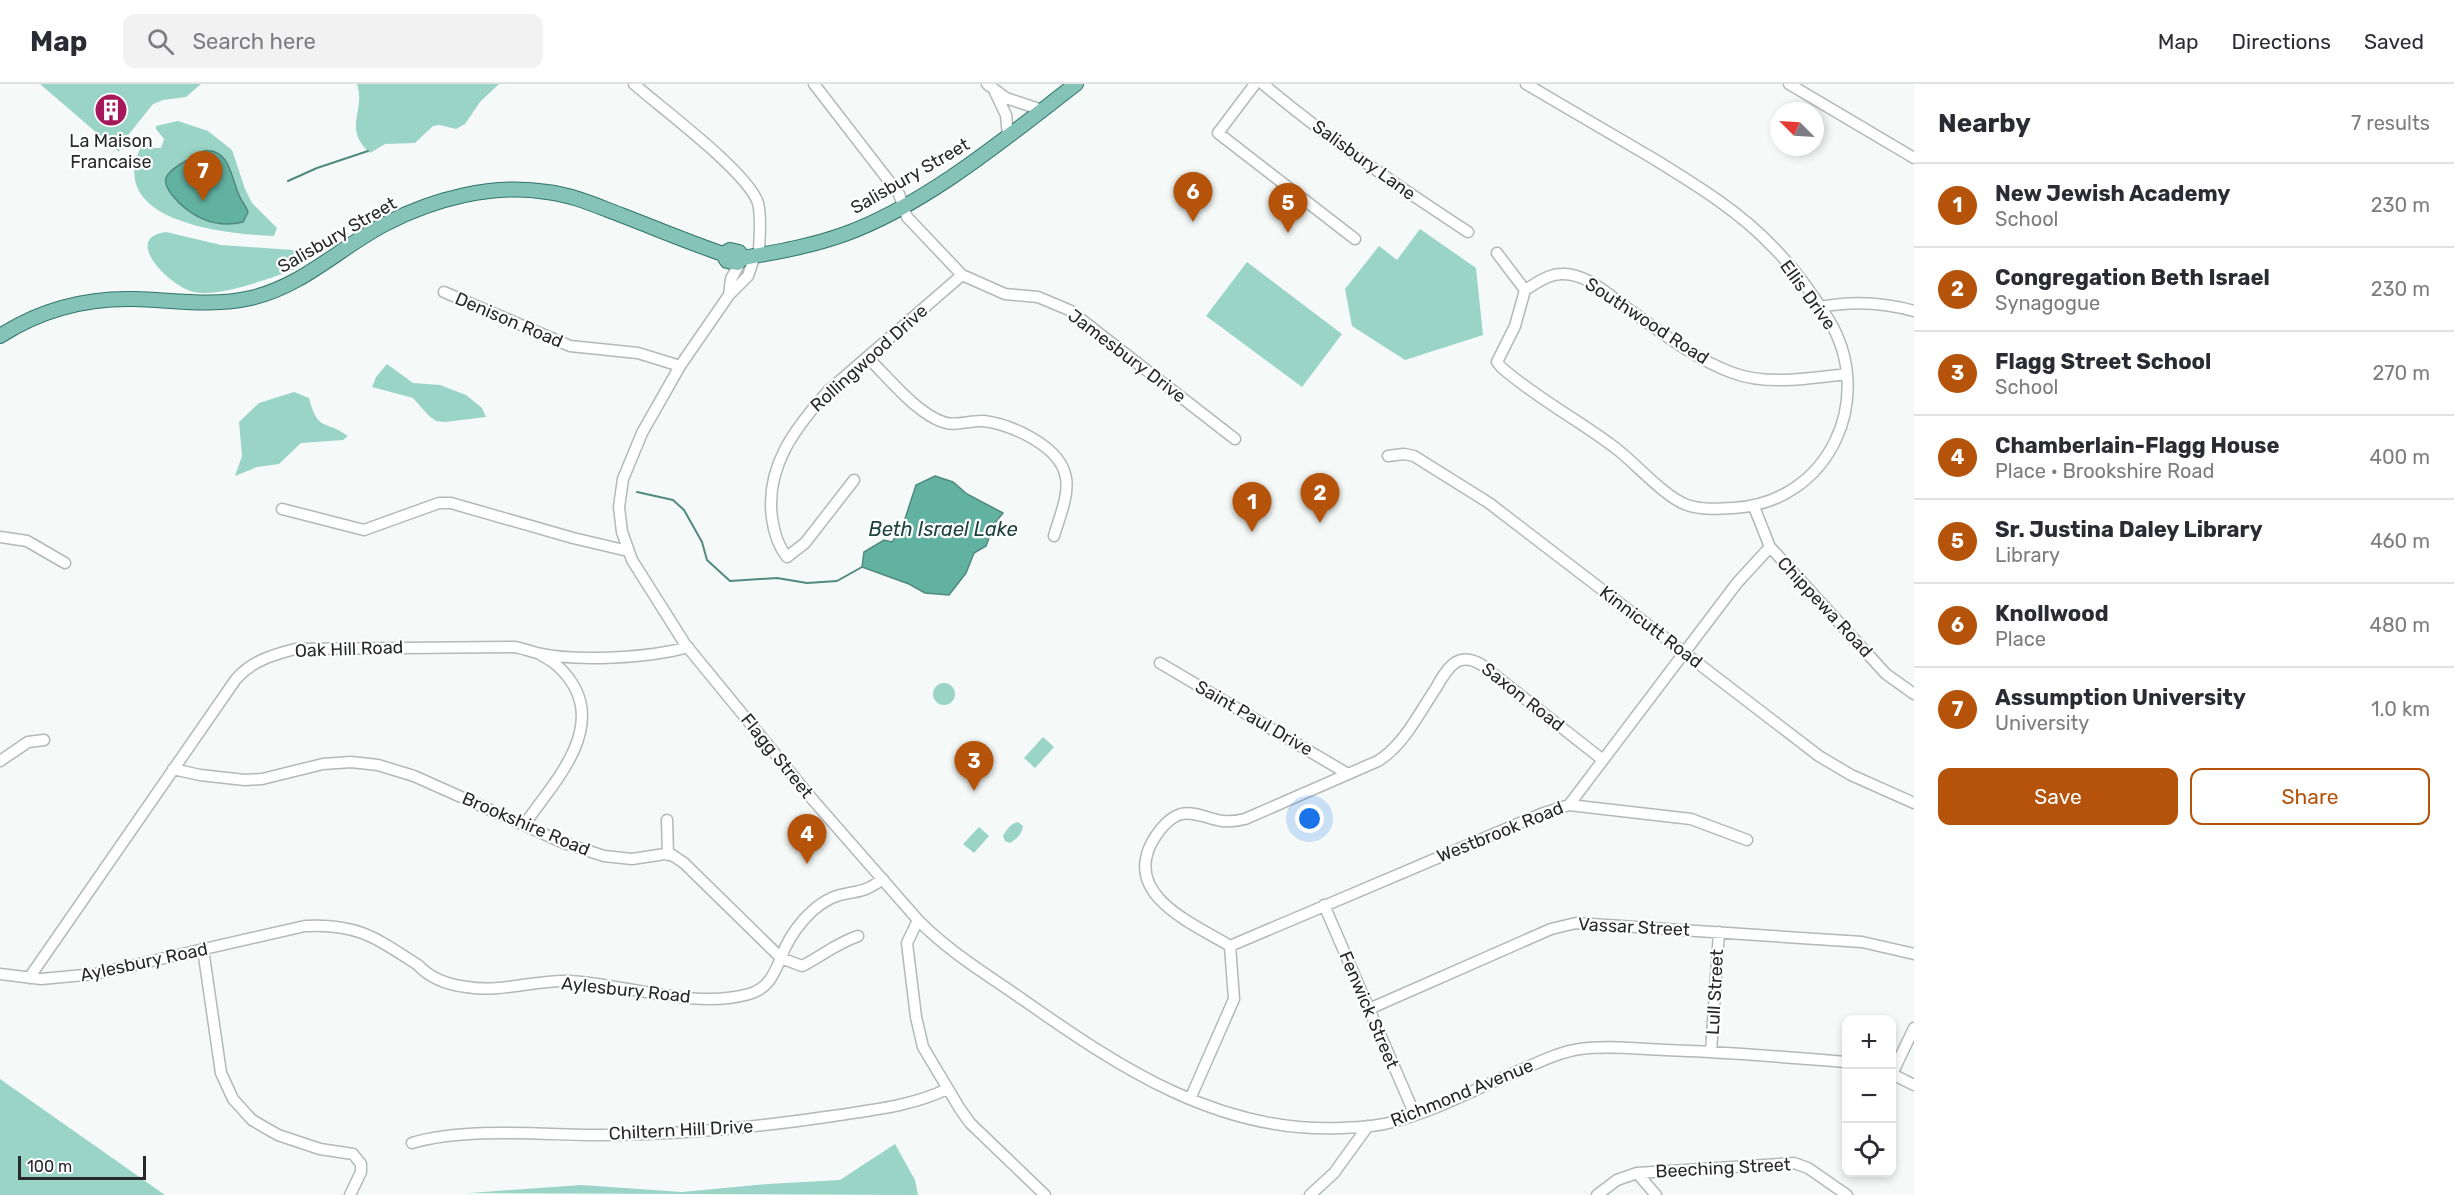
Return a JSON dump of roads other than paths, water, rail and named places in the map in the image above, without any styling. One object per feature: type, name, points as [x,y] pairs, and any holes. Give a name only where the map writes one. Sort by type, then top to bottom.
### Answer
[{"type":"main road","name":"Salisbury Street","points":[[0,336],[50,311],[94,301],[134,299],[201,303],[261,296],[310,274],[395,219],[449,199],[499,190],[532,190],[565,196],[723,254],[727,261],[736,263],[752,256],[800,247],[845,234],[903,206],[965,167],[1076,84]]},
{"type":"street","points":[[634,84],[732,168],[749,188],[759,208],[752,256]]},
{"type":"street","points":[[807,84],[823,97]]},
{"type":"street","points":[[814,84],[823,97]]},
{"type":"street","points":[[1255,84],[1218,133],[1355,239]]},
{"type":"street","name":"Salisbury Lane","points":[[1263,84],[1290,107],[1397,185],[1468,232]]},
{"type":"street","name":"Ellis Drive","points":[[1525,290],[1515,326],[1497,362],[1509,375],[1618,450],[1678,501],[1697,508],[1754,507],[1788,492],[1803,483],[1825,459],[1841,428],[1848,397],[1846,359],[1840,340],[1820,307],[1773,247],[1735,213],[1701,188],[1526,84]]},
{"type":"street","points":[[1789,84],[1914,158]]},
{"type":"street","points":[[991,88],[1006,98],[1042,110]]},
{"type":"street","points":[[991,88],[1006,116],[1008,136]]},
{"type":"street","name":"Jamesbury Drive","points":[[823,97],[899,194],[907,217],[962,275],[1005,294],[1038,297],[1069,310],[1235,439]]},
{"type":"street","points":[[1497,253],[1525,290]]},
{"type":"street","name":"Flagg Street","points":[[752,256],[731,279],[729,295],[680,366],[642,433],[623,479],[620,516],[622,532],[628,551],[660,607],[688,647],[813,800],[918,920]]},
{"type":"street","name":"Southwood Road","points":[[1525,290],[1554,275],[1570,274],[1579,277],[1688,349],[1735,374],[1751,378],[1798,379],[1847,374]]},
{"type":"street","name":"Rollingwood Drive","points":[[854,480],[805,543],[787,557],[777,540],[770,505],[771,486],[785,447],[810,411],[828,391],[962,275]]},
{"type":"street","name":"Denison Road","points":[[444,292],[570,346],[638,353],[680,366]]},
{"type":"street","points":[[1820,307],[1858,303],[1882,304],[1914,311]]},
{"type":"street","points":[[867,357],[931,417],[945,423],[974,420],[1005,426],[1030,436],[1050,453],[1064,470],[1066,485],[1054,536]]},
{"type":"street","name":"Kinnicutt Road","points":[[1388,456],[1404,454],[1414,456],[1489,503],[1819,756],[1851,775],[1914,803]]},
{"type":"street","points":[[282,509],[364,530],[439,503],[456,504],[573,538],[628,551]]},
{"type":"street","name":"Chippewa Road","points":[[1754,507],[1770,547],[1886,674],[1914,693]]},
{"type":"street","points":[[0,537],[32,542],[64,563]]},
{"type":"street","name":"Westbrook Road","points":[[1230,946],[1324,904],[1541,814],[1569,805],[1737,583],[1770,547]]},
{"type":"street","name":"Oak Hill Road","points":[[29,978],[242,672],[261,659],[295,649],[514,646],[537,653],[575,657],[626,656],[670,652],[688,647]]},
{"type":"street","points":[[524,825],[568,761],[580,737],[584,722],[581,703],[570,678],[557,665],[537,653]]},
{"type":"street","name":"Saxon Road","points":[[1230,946],[1167,908],[1151,890],[1146,875],[1146,860],[1160,830],[1174,817],[1186,813],[1224,821],[1245,819],[1378,761],[1401,741],[1449,669],[1459,661],[1466,659],[1477,662],[1488,669],[1603,760]]},
{"type":"street","name":"Saint Paul Drive","points":[[1160,663],[1348,774]]},
{"type":"street","points":[[0,761],[28,742],[44,740]]},
{"type":"street","name":"Brookshire Road","points":[[173,769],[212,777],[245,780],[262,779],[323,764],[365,763],[414,776],[564,843],[604,856],[632,859],[668,855]]},
{"type":"street","points":[[1569,805],[1691,819],[1747,840]]},
{"type":"street","points":[[667,820],[668,855],[684,863],[781,958],[802,966],[818,958],[828,948],[858,936]]},
{"type":"street","points":[[781,958],[786,942],[820,906],[840,895],[861,892],[883,879]]},
{"type":"street","name":"Fenwick Street","points":[[1324,904],[1415,1115]]},
{"type":"street","points":[[918,920],[907,943],[916,1017],[923,1047],[970,1123],[1045,1195]]},
{"type":"street","name":"Richmond Avenue","points":[[918,920],[953,951],[1036,1009],[1143,1077],[1190,1099],[1265,1124],[1330,1128],[1391,1123],[1547,1059],[1581,1049],[1623,1048],[1712,1052],[1842,1062]]},
{"type":"street","name":"Vassar Street","points":[[1369,1009],[1559,926],[1588,923],[1877,944],[1914,954]]},
{"type":"street","name":"Aylesbury Road","points":[[0,974],[29,978],[95,974],[305,926],[335,925],[371,936],[418,965],[424,972],[453,985],[486,989],[567,981],[696,997],[739,996],[758,991],[771,979],[781,958]]},
{"type":"street","name":"Lull Street","points":[[1712,1052],[1719,932]]},
{"type":"street","points":[[1190,1099],[1234,999],[1230,946]]},
{"type":"street","points":[[203,949],[221,1073],[228,1091],[245,1113],[268,1131],[320,1149],[353,1154],[361,1164],[361,1172],[350,1195]]},
{"type":"street","points":[[1894,1069],[1914,1028]]},
{"type":"street","points":[[1896,1076],[1914,1085]]},
{"type":"street","name":"Chiltern Hill Drive","points":[[412,1143],[481,1134],[613,1135],[700,1132],[766,1126],[864,1111],[924,1098],[947,1089]]},
{"type":"street","points":[[1310,1195],[1334,1173],[1368,1126]]},
{"type":"street","name":"Beeching Street","points":[[1597,1195],[1617,1180],[1637,1173],[1794,1163],[1808,1168],[1847,1195]]},
{"type":"street","points":[[1637,1173],[1656,1195]]},
{"type":"water","points":[[204,151],[219,154],[228,166],[248,212],[243,222],[223,224],[204,219],[179,203],[168,189],[166,178],[168,174]]},
{"type":"water","name":"Beth Israel Lake","points":[[935,476],[953,482],[967,494],[1003,513],[995,523],[986,546],[974,553],[966,573],[949,595],[925,593],[909,584],[862,567],[864,552],[884,540],[892,542],[902,528],[916,485]]},
{"type":"waterway","points":[[288,181],[317,168],[368,151]]},
{"type":"waterway","points":[[637,492],[673,500],[684,510],[702,542],[707,560],[730,581],[777,578],[807,583],[837,581],[862,567]]},
{"type":"place","name":"La Maison Francaise","points":[[111,110]]},
{"type":"place","name":"Assumption University","points":[[203,201]]},
{"type":"place","name":"Knollwood","points":[[1193,222]]},
{"type":"place","name":"Sr. Justina Daley Library","points":[[1288,233]]},
{"type":"place","name":"Congregation Beth Israel","points":[[1320,523]]},
{"type":"place","name":"New Jewish Academy","points":[[1252,532]]},
{"type":"place","name":"Flagg Street School","points":[[974,791]]},
{"type":"place","name":"Chamberlain-Flagg House","points":[[807,864]]}]
